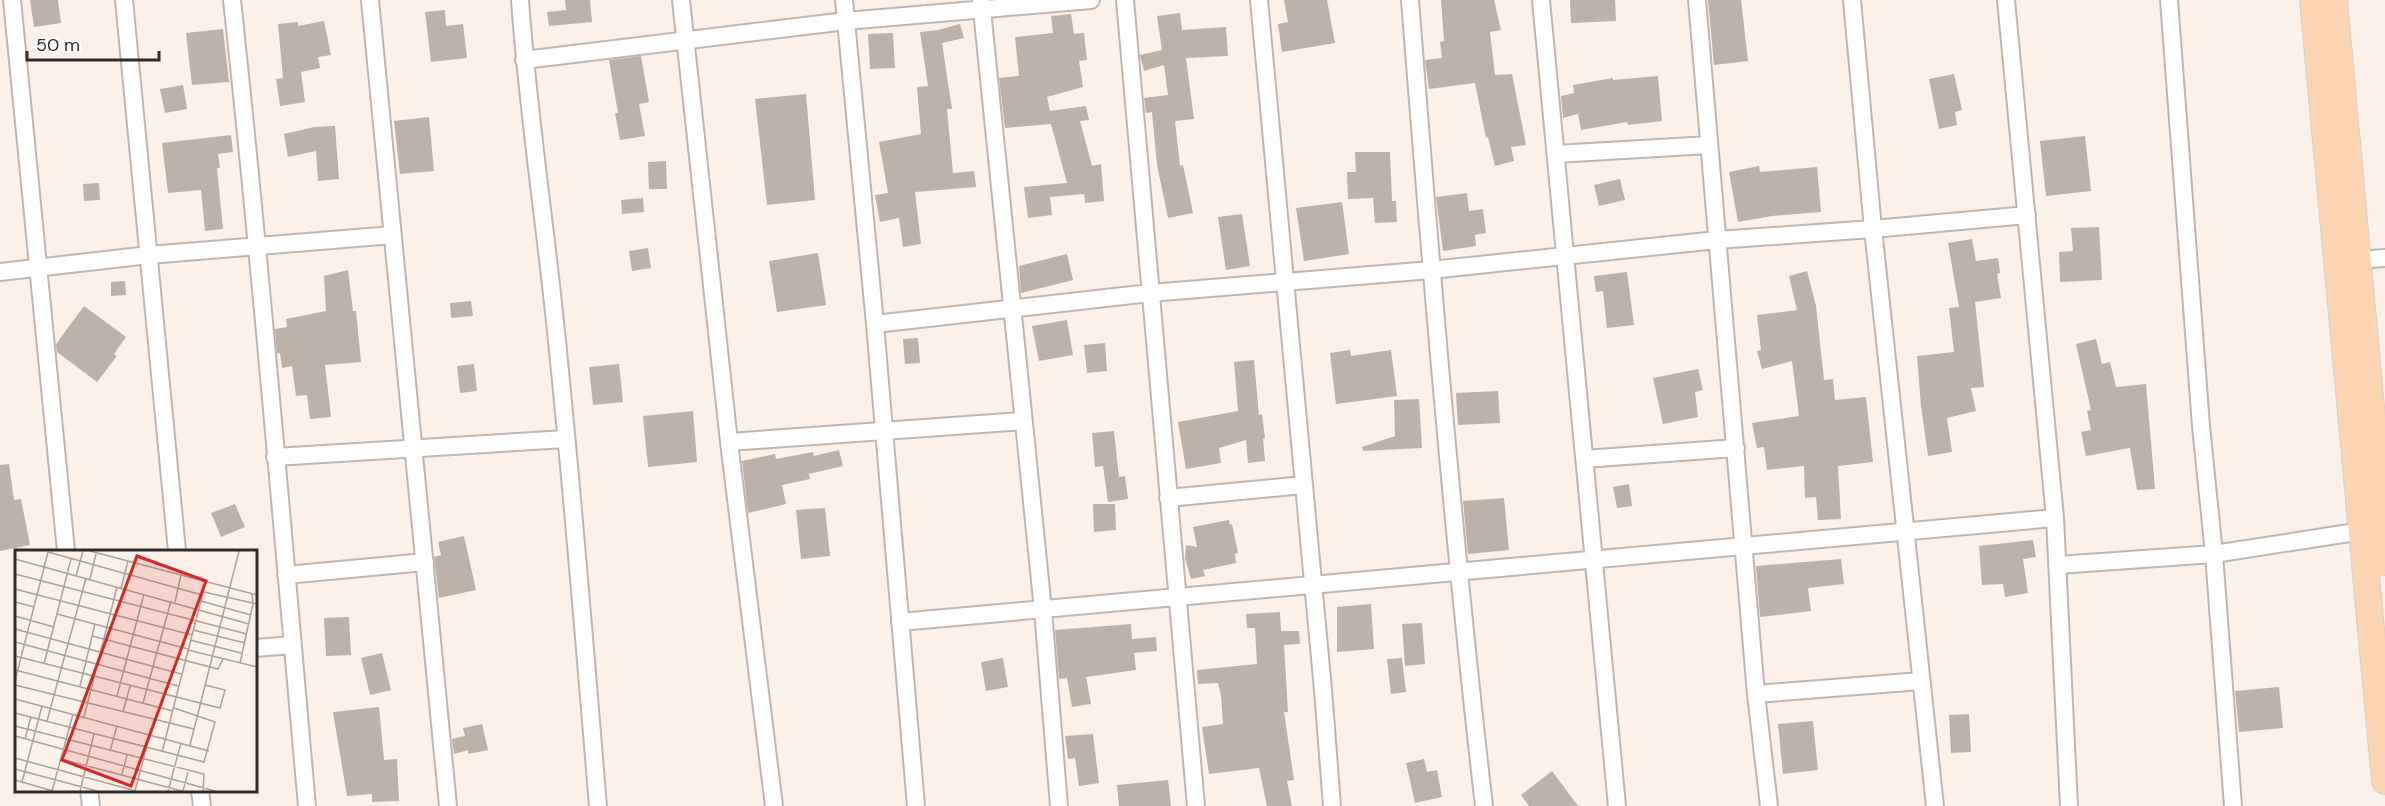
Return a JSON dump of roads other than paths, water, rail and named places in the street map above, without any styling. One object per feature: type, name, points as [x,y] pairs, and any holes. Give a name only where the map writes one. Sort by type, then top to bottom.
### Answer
[{"type":"main road","points":[[2313,0],[2385,781]]},
{"type":"main road","points":[[2334,0],[2385,562]]},
{"type":"street","points":[[12,0],[66,550]]},
{"type":"street","points":[[124,0],[177,550]]},
{"type":"street","points":[[232,0],[258,246],[307,806]]},
{"type":"street","points":[[370,0],[448,806]]},
{"type":"street","points":[[520,0],[524,60],[566,439],[598,806]]},
{"type":"street","points":[[681,0],[729,442],[774,806]]},
{"type":"street","points":[[844,0],[875,324],[916,806]]},
{"type":"street","points":[[524,60],[982,4],[1091,0]]},
{"type":"street","points":[[1125,0],[1196,806]]},
{"type":"street","points":[[1258,0],[1332,806]]},
{"type":"street","points":[[1410,0],[1431,270],[1459,573],[1484,806]]},
{"type":"street","points":[[1541,0],[1617,806]]},
{"type":"street","points":[[1697,0],[1756,694],[1769,806]]},
{"type":"street","points":[[1852,0],[1873,230],[1935,806]]},
{"type":"street","points":[[2006,0],[2055,518],[2069,806]]},
{"type":"street","points":[[2169,0],[2201,426],[2214,554],[2233,806]]},
{"type":"street","points":[[982,4],[1043,610],[1059,806]]},
{"type":"street","points":[[1556,154],[1709,145]]},
{"type":"street","points":[[875,324],[1150,293],[1431,270],[1717,240],[1873,230],[2027,215]]},
{"type":"street","points":[[0,272],[149,255],[393,235]]},
{"type":"street","points":[[2358,260],[2385,258]]},
{"type":"street","points":[[729,442],[1023,421]]},
{"type":"street","points":[[275,457],[566,439]]},
{"type":"street","points":[[1584,459],[1736,448]]},
{"type":"street","points":[[1168,498],[1304,485]]},
{"type":"street","points":[[900,622],[2055,518]]},
{"type":"street","points":[[2058,565],[2214,554],[2362,531]]},
{"type":"street","points":[[286,575],[424,562]]},
{"type":"street","points":[[256,648],[293,645]]},
{"type":"street","points":[[1756,694],[1921,681]]},
{"type":"street","points":[[89,791],[90,806]]},
{"type":"street","points":[[200,791],[202,806]]}]
